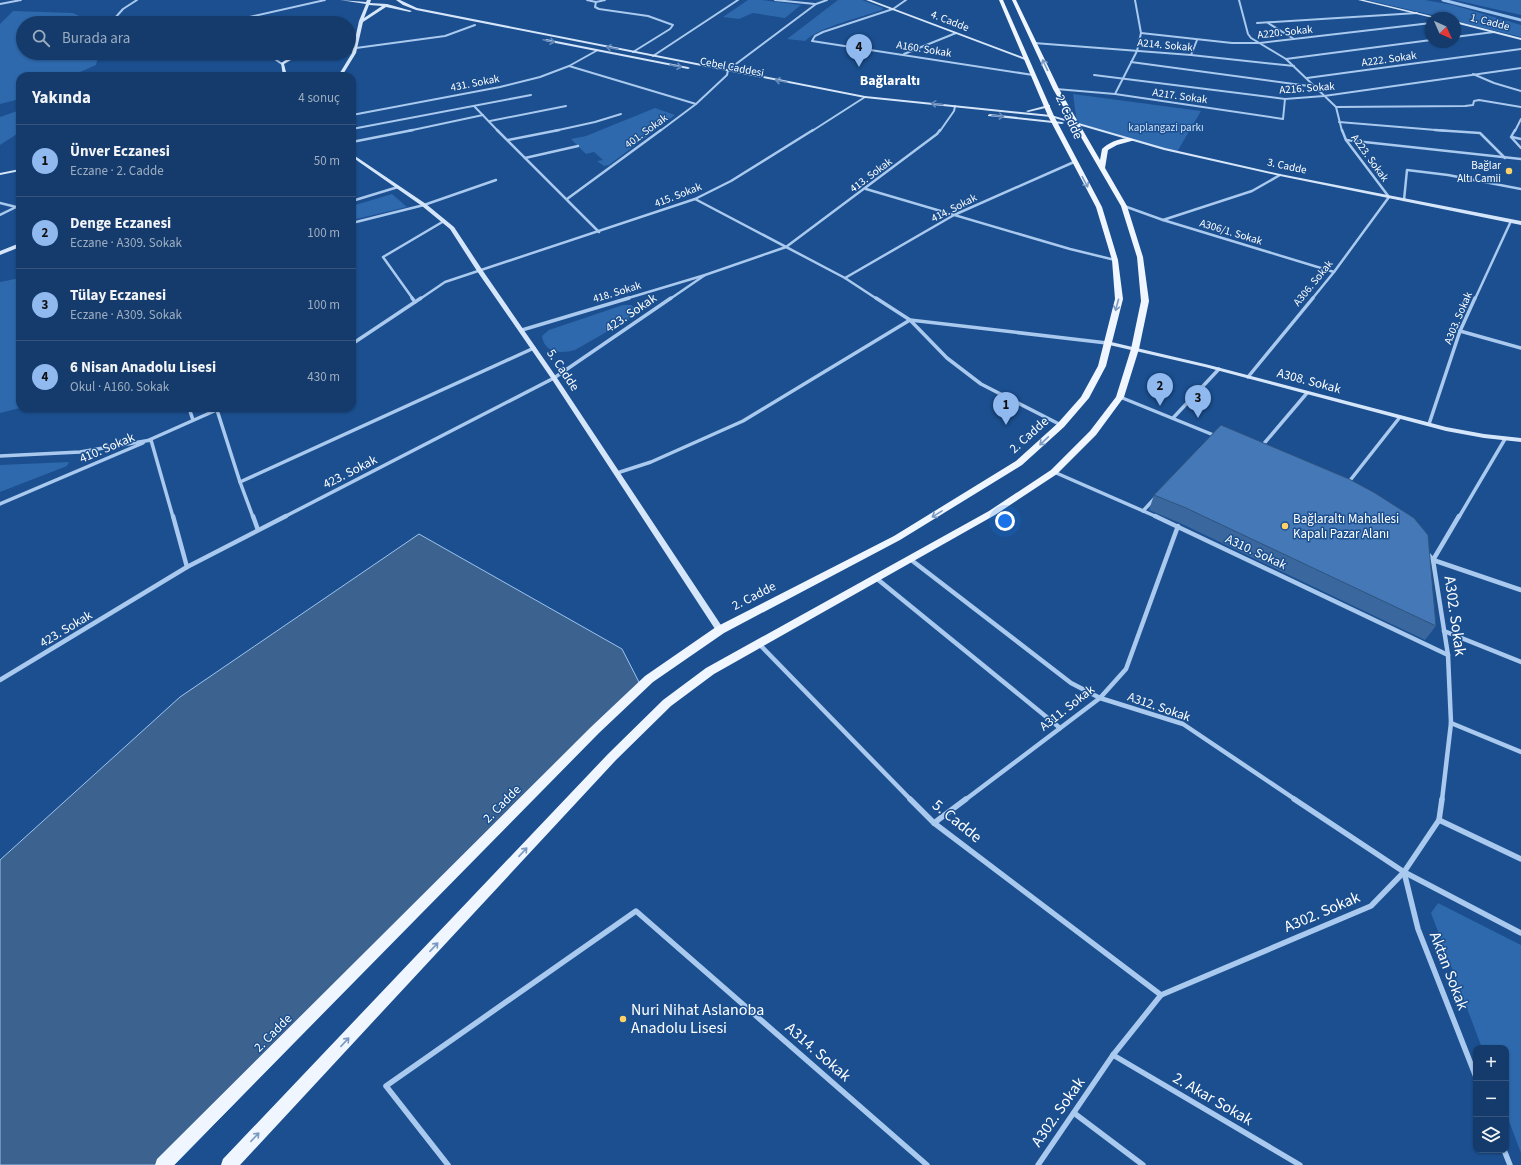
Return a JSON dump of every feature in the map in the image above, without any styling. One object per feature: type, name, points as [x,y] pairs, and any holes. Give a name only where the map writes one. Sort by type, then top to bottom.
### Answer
[{"type":"main road","points":[[342,0],[368,1],[536,38]]},
{"type":"main road","points":[[383,0],[387,6]]},
{"type":"main road","name":"Cebel Caddesi","points":[[398,0],[416,9],[865,97],[1018,112],[1078,124]]},
{"type":"main road","name":"4. Cadde","points":[[868,0],[1026,59]]},
{"type":"main road","name":"2. Cadde","points":[[163,1165],[595,730],[649,679],[720,630],[903,534],[1019,463],[1061,425],[1084,398],[1102,366],[1119,299],[1115,260],[1099,207],[1074,162],[1053,119],[1001,0]]},
{"type":"main road","name":"2. Cadde","points":[[229,1165],[612,757],[667,703],[710,671],[992,513],[1054,472],[1093,432],[1120,397],[1135,349],[1145,301],[1140,257],[1124,206],[1056,88],[1014,0]]},
{"type":"main road","points":[[1360,0],[1425,15]]},
{"type":"main road","points":[[356,48],[356,40],[368,1]]},
{"type":"main road","points":[[361,21],[387,6]]},
{"type":"main road","name":"1. Cadde","points":[[1461,24],[1521,39]]},
{"type":"main road","name":"Cebel Caddesi","points":[[543,40],[696,70]]},
{"type":"main road","points":[[634,58],[641,54]]},
{"type":"main road","points":[[284,72],[282,64],[288,60]]},
{"type":"main road","points":[[342,72],[350,60]]},
{"type":"main road","name":"Cebel Caddesi","points":[[720,74],[861,101],[977,114]]},
{"type":"main road","points":[[1018,112],[1032,111],[1048,106]]},
{"type":"main road","name":"Cebel Caddesi","points":[[985,115],[1053,119]]},
{"type":"main road","name":"3. Cadde","points":[[1078,124],[1164,149],[1280,175],[1521,223]]},
{"type":"main road","points":[[1102,168],[1105,149],[1120,141],[1132,140]]},
{"type":"main road","name":"5. Cadde","points":[[356,158],[424,205],[452,228],[618,473],[720,630]]},
{"type":"main road","points":[[0,174],[16,171]]},
{"type":"main road","points":[[0,253],[16,247]]},
{"type":"main road","name":"A308. Sokak","points":[[1107,343],[1219,369],[1429,424],[1505,439],[1521,440]]},
{"type":"street","points":[[0,4],[21,0]]},
{"type":"street","points":[[117,16],[123,9],[136,0]]},
{"type":"street","points":[[254,16],[325,0]]},
{"type":"street","points":[[587,0],[596,2],[605,0]]},
{"type":"street","points":[[653,56],[738,0]]},
{"type":"street","points":[[775,0],[816,4],[827,0]]},
{"type":"street","points":[[727,75],[728,70],[816,4],[819,0]]},
{"type":"street","points":[[893,9],[906,0]]},
{"type":"street","points":[[1115,94],[1137,51],[1141,33],[1135,0]]},
{"type":"street","points":[[1239,0],[1248,34],[1251,38],[1295,66],[1336,107],[1465,106],[1473,105],[1474,101],[1479,100],[1493,101],[1521,107]]},
{"type":"street","points":[[596,2],[595,6],[599,9],[657,19],[669,22],[673,25],[670,29],[633,52]]},
{"type":"street","name":"A160. Sokak","points":[[893,9],[824,32],[815,36],[812,42],[904,54],[1033,75]]},
{"type":"street","points":[[1257,23],[1417,13]]},
{"type":"street","points":[[1268,23],[1294,39]]},
{"type":"street","name":"A220. Sokak","points":[[1141,33],[1232,43],[1260,43],[1425,24]]},
{"type":"street","points":[[356,48],[445,36],[475,25]]},
{"type":"street","points":[[1461,36],[1494,32]]},
{"type":"street","points":[[904,54],[956,33]]},
{"type":"street","points":[[1191,55],[1198,40]]},
{"type":"street","points":[[1286,59],[1425,41]]},
{"type":"street","name":"A214. Sokak","points":[[1034,44],[1191,55],[1295,66]]},
{"type":"street","name":"A222. Sokak","points":[[1307,78],[1521,49]]},
{"type":"street","name":"431. Sokak","points":[[356,114],[500,87],[540,77],[568,66],[596,51]]},
{"type":"street","points":[[276,60],[282,64]]},
{"type":"street","points":[[1131,62],[1316,87]]},
{"type":"street","points":[[568,66],[696,104]]},
{"type":"street","name":"A216. Sokak","points":[[1094,75],[1285,99],[1324,96],[1521,68]]},
{"type":"street","points":[[1472,74],[1494,83],[1521,91]]},
{"type":"street","name":"401. Sokak","points":[[567,199],[696,104],[727,75]]},
{"type":"street","name":"A217. Sokak","points":[[1056,88],[1115,94],[1283,119],[1285,99]]},
{"type":"street","points":[[356,128],[531,94]]},
{"type":"street","name":"415. Sokak","points":[[480,271],[695,199],[732,181],[861,101],[865,97]]},
{"type":"street","points":[[474,106],[599,232]]},
{"type":"street","points":[[490,122],[566,106]]},
{"type":"street","name":"413. Sokak","points":[[786,247],[866,189],[937,134],[954,111],[955,106]]},
{"type":"street","name":"A223. Sokak","points":[[1336,107],[1339,122],[1346,140],[1389,197]]},
{"type":"street","points":[[508,140],[595,122],[621,114]]},
{"type":"street","points":[[356,141],[483,115]]},
{"type":"street","points":[[1511,137],[1521,119]]},
{"type":"street","points":[[1339,122],[1480,133],[1505,158]]},
{"type":"street","points":[[1511,137],[1521,139]]},
{"type":"street","points":[[1511,137],[1521,148]]},
{"type":"street","points":[[1346,140],[1521,159]]},
{"type":"street","points":[[525,158],[578,146]]},
{"type":"street","name":"414. Sokak","points":[[845,278],[954,215],[1074,162]]},
{"type":"street","points":[[1404,200],[1407,170],[1448,175],[1521,189]]},
{"type":"street","points":[[1163,220],[1252,191],[1280,175]]},
{"type":"street","points":[[356,222],[424,205],[496,180]]},
{"type":"street","points":[[356,200],[398,187]]},
{"type":"street","points":[[866,189],[1070,249],[1115,260]]},
{"type":"street","name":"A306. Sokak","points":[[1248,377],[1334,272],[1389,197]]},
{"type":"street","points":[[695,199],[845,278],[910,320],[947,358],[981,384],[1061,425]]},
{"type":"street","points":[[0,203],[16,207]]},
{"type":"street","name":"A306/1. Sokak","points":[[1124,206],[1163,220],[1334,272]]},
{"type":"street","points":[[0,215],[16,208]]},
{"type":"street","points":[[415,302],[383,257],[444,221]]},
{"type":"street","name":"A303. Sokak","points":[[1429,424],[1460,331],[1511,221]]},
{"type":"street","name":"418. Sokak","points":[[522,330],[705,275],[786,247]]},
{"type":"street","points":[[356,341],[445,282],[480,271]]},
{"type":"street","name":"423. Sokak","points":[[0,680],[187,567],[554,378],[705,275]]},
{"type":"street","points":[[618,473],[651,462],[743,420],[910,320],[1107,343]]},
{"type":"street","points":[[1460,331],[1521,348]]},
{"type":"street","points":[[240,482],[534,348]]},
{"type":"street","points":[[1173,418],[1219,369]]},
{"type":"street","points":[[1256,452],[1307,393]]},
{"type":"street","points":[[1120,397],[1222,438]]},
{"type":"street","points":[[190,412],[193,420]]},
{"type":"street","name":"410. Sokak","points":[[0,504],[151,440],[212,412]]},
{"type":"street","points":[[218,412],[240,482],[258,530]]},
{"type":"street","points":[[1347,484],[1400,417]]},
{"type":"street","points":[[1210,440],[1215,435]]},
{"type":"street","name":"A302. Sokak","points":[[1038,1165],[1113,1055],[1161,995],[1371,906],[1404,872],[1439,820],[1451,723],[1448,655],[1433,560],[1505,439]]},
{"type":"street","points":[[0,456],[80,452],[151,440],[187,567]]},
{"type":"street","name":"A310. Sokak","points":[[1054,472],[1178,526],[1448,655]]},
{"type":"street","points":[[1143,511],[1158,495]]},
{"type":"street","name":"A311. Sokak","points":[[934,823],[1100,698],[1126,669],[1178,526]]},
{"type":"street","points":[[1424,548],[1433,560],[1521,590]]},
{"type":"street","name":"A312. Sokak","points":[[910,559],[1071,683],[1100,698],[1183,724],[1404,872],[1521,933]]},
{"type":"street","points":[[876,578],[1060,728]]},
{"type":"street","points":[[1444,631],[1521,662]]},
{"type":"street","name":"5. Cadde","points":[[758,643],[934,823],[1161,995]]},
{"type":"street","points":[[1451,723],[1521,752]]},
{"type":"street","points":[[1439,820],[1521,858]]},
{"type":"street","name":"Aktan Sokak","points":[[1404,872],[1418,929],[1473,1069]]},
{"type":"street","name":"A314. Sokak","points":[[448,1165],[386,1086],[636,911],[927,1165]]},
{"type":"street","name":"2. Akar Sokak","points":[[1113,1055],[1300,1165]]},
{"type":"street","points":[[1074,1113],[1143,1165]]},
{"type":"street","points":[[1505,1153],[1510,1165]]},
{"type":"green space","points":[[748,0],[762,0],[801,5],[785,18],[753,13],[739,19],[723,17]]},
{"type":"green space","points":[[838,0],[862,0],[883,8],[882,10],[820,31],[805,41],[787,39]]},
{"type":"green space","points":[[1367,0],[1425,0],[1453,5],[1521,25],[1521,37],[1461,22],[1461,12],[1425,12],[1425,13]]},
{"type":"green space","points":[[1455,0],[1521,0],[1521,15]]},
{"type":"green space","points":[[13,11],[73,13],[79,16],[16,16],[16,60],[97,60],[96,65],[80,72],[16,72],[16,100],[0,104],[0,24]]},
{"type":"green space","name":"kaplangazi parkı","points":[[1073,94],[1201,111],[1177,152],[1077,124]]},
{"type":"green space","points":[[655,108],[675,115],[609,165],[604,166],[597,161],[603,160],[594,152],[586,154],[571,139],[586,136]]},
{"type":"green space","points":[[16,111],[16,135],[0,145],[0,117]]},
{"type":"green space","points":[[392,194],[407,207],[356,219],[356,205]]},
{"type":"green space","points":[[16,279],[16,409],[0,413],[0,282]]},
{"type":"green space","points":[[623,305],[631,305],[639,311],[638,314],[575,350],[564,352],[554,351],[543,342],[542,336],[549,330]]},
{"type":"green space","points":[[69,462],[67,466],[0,492],[0,465]]},
{"type":"green space","points":[[1438,903],[1521,945],[1521,1153],[1509,1121],[1509,1045],[1481,1045],[1431,913]]},
{"type":"shaded area","points":[[419,534],[622,649],[641,686],[174,1165],[0,1165],[0,860],[180,697]]},
{"type":"building","name":"Bağlaraltı Mahallesi Kapalı Pazar Alanı","points":[[1221,425],[1349,479],[1375,493],[1414,518],[1428,535],[1436,626],[1186,508],[1154,495]]},
{"type":"waterway","points":[[1443,0],[1521,20]]},
{"type":"place","name":"6 Nisan Anadolu Lisesi","points":[[859,67]]},
{"type":"place","name":"Bağlar Altı Camii","points":[[1509,171]]},
{"type":"place","name":"Denge Eczanesi","points":[[1160,406]]},
{"type":"place","name":"Tülay Eczanesi","points":[[1198,418]]},
{"type":"place","name":"Ünver Eczanesi","points":[[1006,425]]},
{"type":"place","name":"Bağlaraltı Mahallesi Kapalı Pazar Alanı","points":[[1285,526]]},
{"type":"place","name":"Nuri Nihat Aslanoba Anadolu Lisesi","points":[[623,1019]]},
{"type":"district","name":"Bağlaraltı","points":[[890,81]]}]
